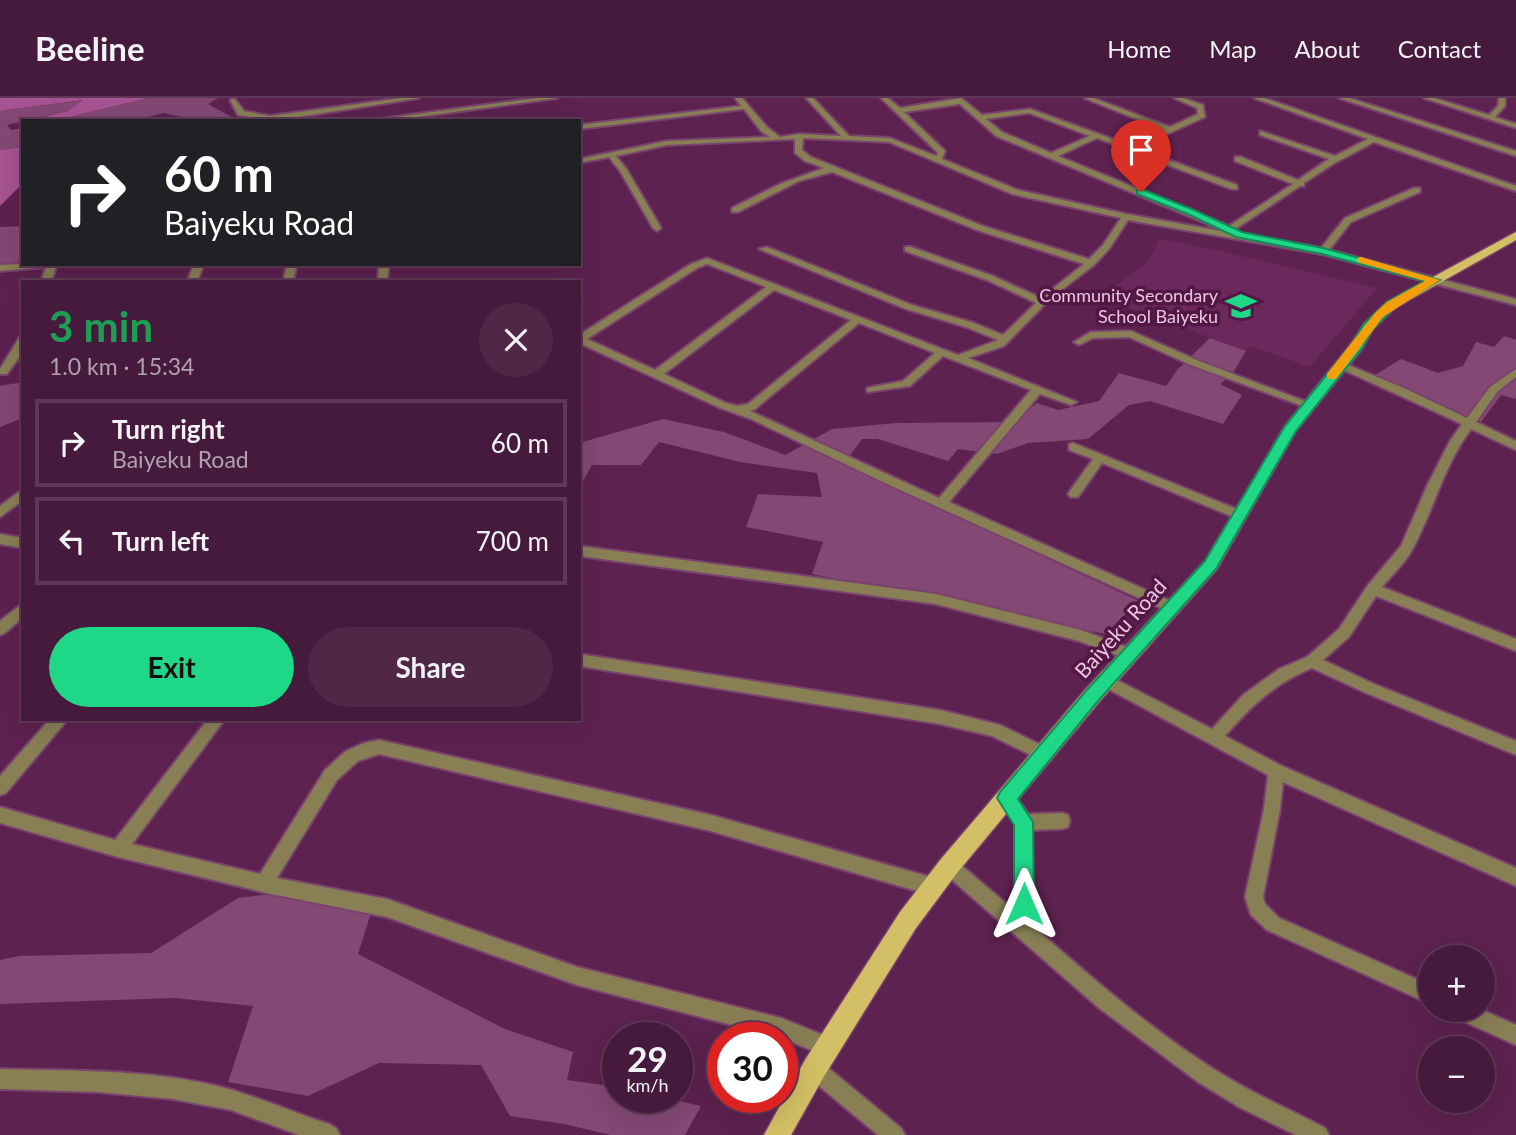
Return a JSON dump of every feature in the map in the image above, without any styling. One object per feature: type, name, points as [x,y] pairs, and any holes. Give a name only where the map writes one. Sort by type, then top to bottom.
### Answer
[{"type":"main road","name":"Baiyeku Road","points":[[777,1135],[814,1069],[908,920],[949,866],[1106,681],[1170,607],[1211,565],[1290,429],[1379,315],[1391,305],[1516,235]]},
{"type":"street","points":[[349,108],[346,105],[353,98]]},
{"type":"street","points":[[234,100],[241,113],[258,117],[313,113],[416,98]]},
{"type":"street","points":[[468,98],[473,119]]},
{"type":"street","points":[[384,119],[554,98]]},
{"type":"street","points":[[738,98],[764,129],[779,139]]},
{"type":"street","points":[[809,98],[847,138]]},
{"type":"street","points":[[884,98],[937,147],[942,153],[938,160]]},
{"type":"street","points":[[1087,98],[1169,129]]},
{"type":"street","points":[[1130,148],[1202,115],[1200,107],[1177,98]]},
{"type":"street","points":[[1257,98],[1516,189]]},
{"type":"street","points":[[1342,98],[1516,154]]},
{"type":"street","points":[[1427,98],[1516,126]]},
{"type":"street","points":[[1491,117],[1501,106],[1502,98]]},
{"type":"street","points":[[897,111],[959,100],[999,134],[1218,228]]},
{"type":"street","points":[[312,103],[313,113]]},
{"type":"street","points":[[581,127],[746,107]]},
{"type":"street","points":[[979,118],[1026,110],[1234,187]]},
{"type":"street","points":[[1263,133],[1335,159]]},
{"type":"street","points":[[799,136],[798,151],[822,168],[834,169],[980,228],[1091,263]]},
{"type":"street","points":[[581,161],[667,143],[799,136],[890,140],[1015,192],[1126,216],[1218,228],[1323,251],[1516,302]]},
{"type":"street","points":[[1051,156],[1096,136]]},
{"type":"street","points":[[805,157],[811,138]]},
{"type":"street","points":[[1235,232],[1335,159],[1374,139]]},
{"type":"street","points":[[610,154],[657,228]]},
{"type":"street","points":[[1238,159],[1301,184]]},
{"type":"street","points":[[735,210],[822,168]]},
{"type":"street","points":[[1323,251],[1348,220],[1417,190]]},
{"type":"street","points":[[959,358],[995,346],[1004,339],[1042,302],[1091,263],[1106,247],[1126,216]]},
{"type":"street","points":[[764,249],[909,307],[970,325],[1004,339]]},
{"type":"street","points":[[908,249],[990,278],[1042,302]]},
{"type":"street","points":[[581,341],[700,262],[712,262],[856,321],[1071,402]]},
{"type":"street","points":[[0,268],[24,266]]},
{"type":"street","points":[[656,374],[774,286]]},
{"type":"street","points":[[746,410],[856,321]]},
{"type":"street","points":[[1079,342],[1091,335],[1131,334],[1195,363],[1309,405]]},
{"type":"street","points":[[581,341],[746,410],[1170,607]]},
{"type":"street","points":[[3,372],[21,346]]},
{"type":"street","points":[[871,390],[906,384],[941,353]]},
{"type":"street","points":[[1341,365],[1516,446]]},
{"type":"street","points":[[1213,739],[1248,699],[1284,673],[1312,661],[1344,633],[1373,589],[1408,548],[1434,484],[1469,423],[1494,389],[1516,372]]},
{"type":"street","points":[[942,503],[1037,390]]},
{"type":"street","points":[[1073,447],[1240,515]]},
{"type":"street","points":[[1074,494],[1100,458]]},
{"type":"street","points":[[0,513],[21,495]]},
{"type":"street","points":[[0,540],[21,543]]},
{"type":"street","points":[[581,551],[936,599],[1081,636],[1130,654]]},
{"type":"street","points":[[1373,589],[1516,645]]},
{"type":"street","points":[[0,629],[21,610]]},
{"type":"street","points":[[581,660],[940,716],[995,730],[1045,755]]},
{"type":"street","points":[[1312,661],[1369,688],[1516,747]]},
{"type":"street","points":[[1106,681],[1276,771],[1516,877]]},
{"type":"street","points":[[0,788],[58,721]]},
{"type":"street","points":[[118,849],[215,721]]},
{"type":"street","points":[[264,883],[331,775],[342,762],[362,751],[379,747],[711,823],[934,887]]},
{"type":"street","points":[[1276,771],[1272,809],[1254,897],[1257,909],[1273,924],[1418,990]]},
{"type":"street","points":[[1007,798],[1024,822],[1024,904],[1017,923]]},
{"type":"street","points":[[0,815],[118,849],[387,908],[577,976],[781,1028],[828,1047]]},
{"type":"street","points":[[1024,822],[1062,821]]},
{"type":"street","points":[[949,866],[1108,1001],[1208,1077],[1318,1135]]},
{"type":"street","points":[[1487,1022],[1516,1035]]},
{"type":"street","points":[[814,1069],[894,1135]]},
{"type":"street","points":[[0,1079],[87,1081],[197,1092],[329,1135]]},
{"type":"shaded area","points":[[0,98],[148,98],[61,119],[35,119],[68,111],[83,100],[0,111]]},
{"type":"shaded area","points":[[148,98],[218,98],[208,104],[235,119],[192,119],[163,113],[140,119],[61,119]]},
{"type":"shaded area","points":[[85,100],[68,111],[21,119],[21,122],[7,125],[11,130],[21,128],[21,147],[0,150],[0,111]]},
{"type":"shaded area","points":[[21,147],[21,185],[0,206],[0,150]]},
{"type":"shaded area","points":[[21,226],[21,256],[16,265],[0,265],[0,227]]},
{"type":"shaded area","name":"Community Secondary School Baiyeku","points":[[1159,239],[1377,288],[1310,367],[1250,346],[1246,351],[1107,300],[1104,294],[1143,266],[1151,257]]},
{"type":"shaded area","points":[[1504,336],[1516,340],[1516,399],[1501,395],[1481,422],[1372,377],[1401,359],[1438,373],[1463,366],[1476,342],[1494,347]]},
{"type":"shaded area","points":[[1210,338],[1246,351],[1233,373],[1220,384],[1242,395],[1223,424],[1150,401],[1129,405],[1088,439],[1028,443],[997,454],[958,449],[948,461],[878,439],[862,439],[844,464],[1139,601],[1105,634],[812,574],[823,542],[746,527],[758,494],[822,497],[817,473],[740,462],[659,442],[641,465],[592,465],[581,484],[581,442],[663,419],[724,432],[785,455],[832,429],[896,423],[1013,422],[1037,403],[1058,410],[1099,401],[1119,373],[1166,386],[1178,369]]},
{"type":"shaded area","points":[[21,382],[21,419],[0,427],[0,386]]},
{"type":"shaded area","points":[[317,888],[376,897],[358,954],[505,1029],[573,1052],[567,1080],[602,1085],[602,1113],[693,1113],[693,1104],[701,1106],[685,1135],[611,1135],[564,1124],[510,1116],[481,1065],[379,1063],[308,1096],[228,1082],[253,1006],[174,998],[0,1004],[0,960],[19,956],[151,953],[238,898]]},
{"type":"slow traffic","points":[[1332,376],[1379,315],[1434,280],[1361,260]]},
{"type":"place","name":"Community Secondary School Baiyeku","points":[[1241,306]]},
{"type":"route","points":[[1024,904],[1024,822],[1007,798],[1092,696],[1170,607],[1211,565],[1290,429],[1357,346],[1368,327],[1391,305],[1434,280],[1323,251],[1239,235],[1141,192]]}]
